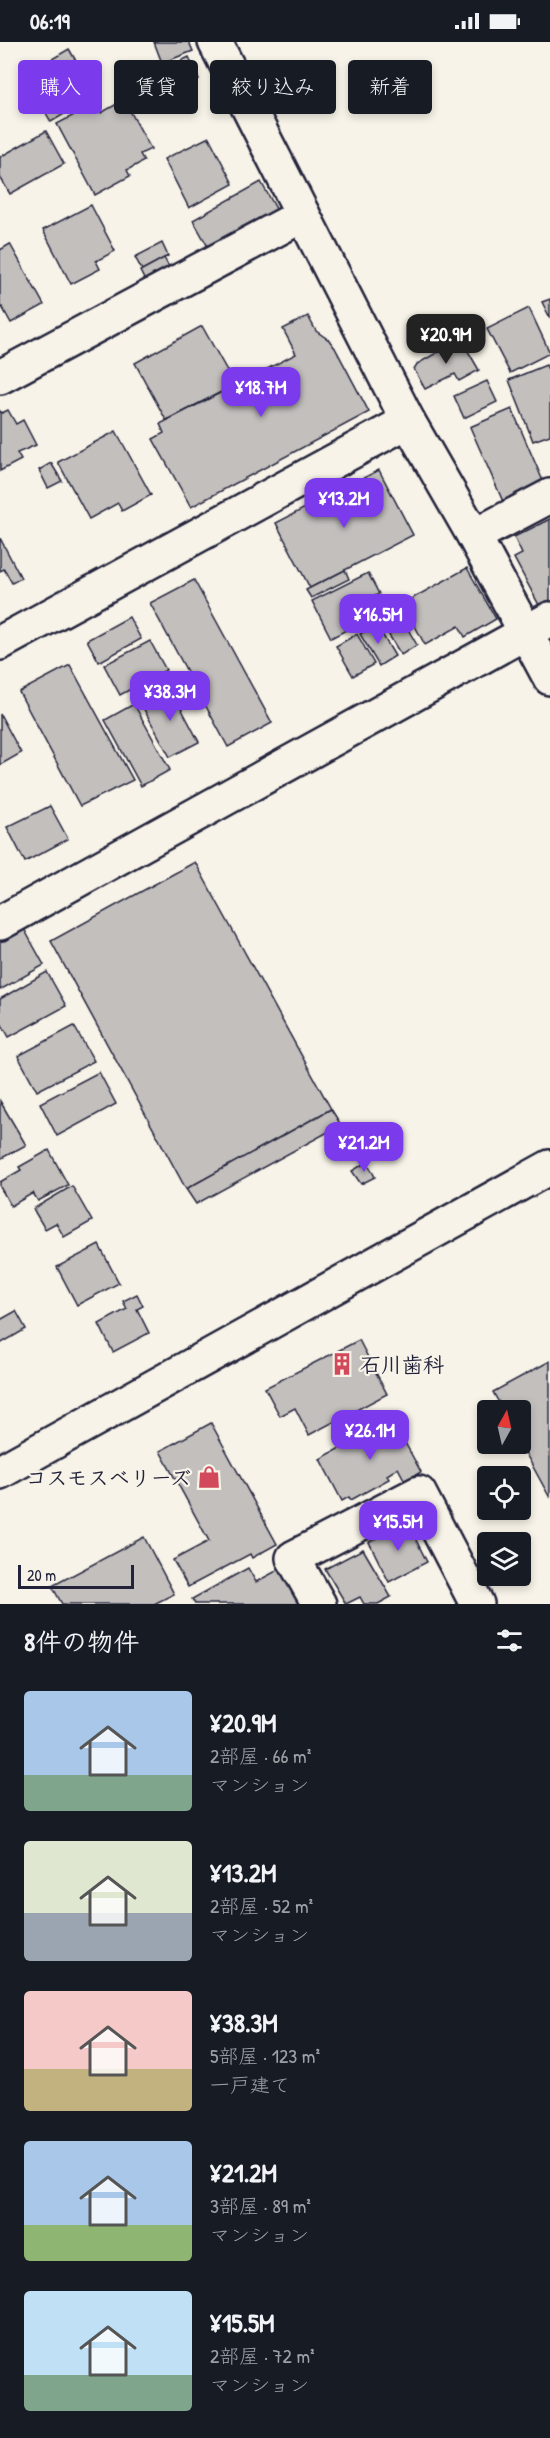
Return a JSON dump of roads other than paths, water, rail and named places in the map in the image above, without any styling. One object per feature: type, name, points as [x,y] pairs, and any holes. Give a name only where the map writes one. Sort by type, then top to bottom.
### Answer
[{"type":"street","points":[[216,42],[408,421],[474,536],[537,626],[550,678]]},
{"type":"street","points":[[0,377],[303,215]]},
{"type":"street","points":[[0,643],[408,421]]},
{"type":"street","points":[[474,536],[550,496]]},
{"type":"street","points":[[0,923],[537,626]]},
{"type":"street","points":[[0,1472],[550,1167]]},
{"type":"street","points":[[319,1604],[293,1558],[419,1493],[477,1604]]},
{"type":"place","name":"石川歯科","points":[[342,1364]]},
{"type":"place","name":"コスモスベリーズ","points":[[209,1477]]}]
